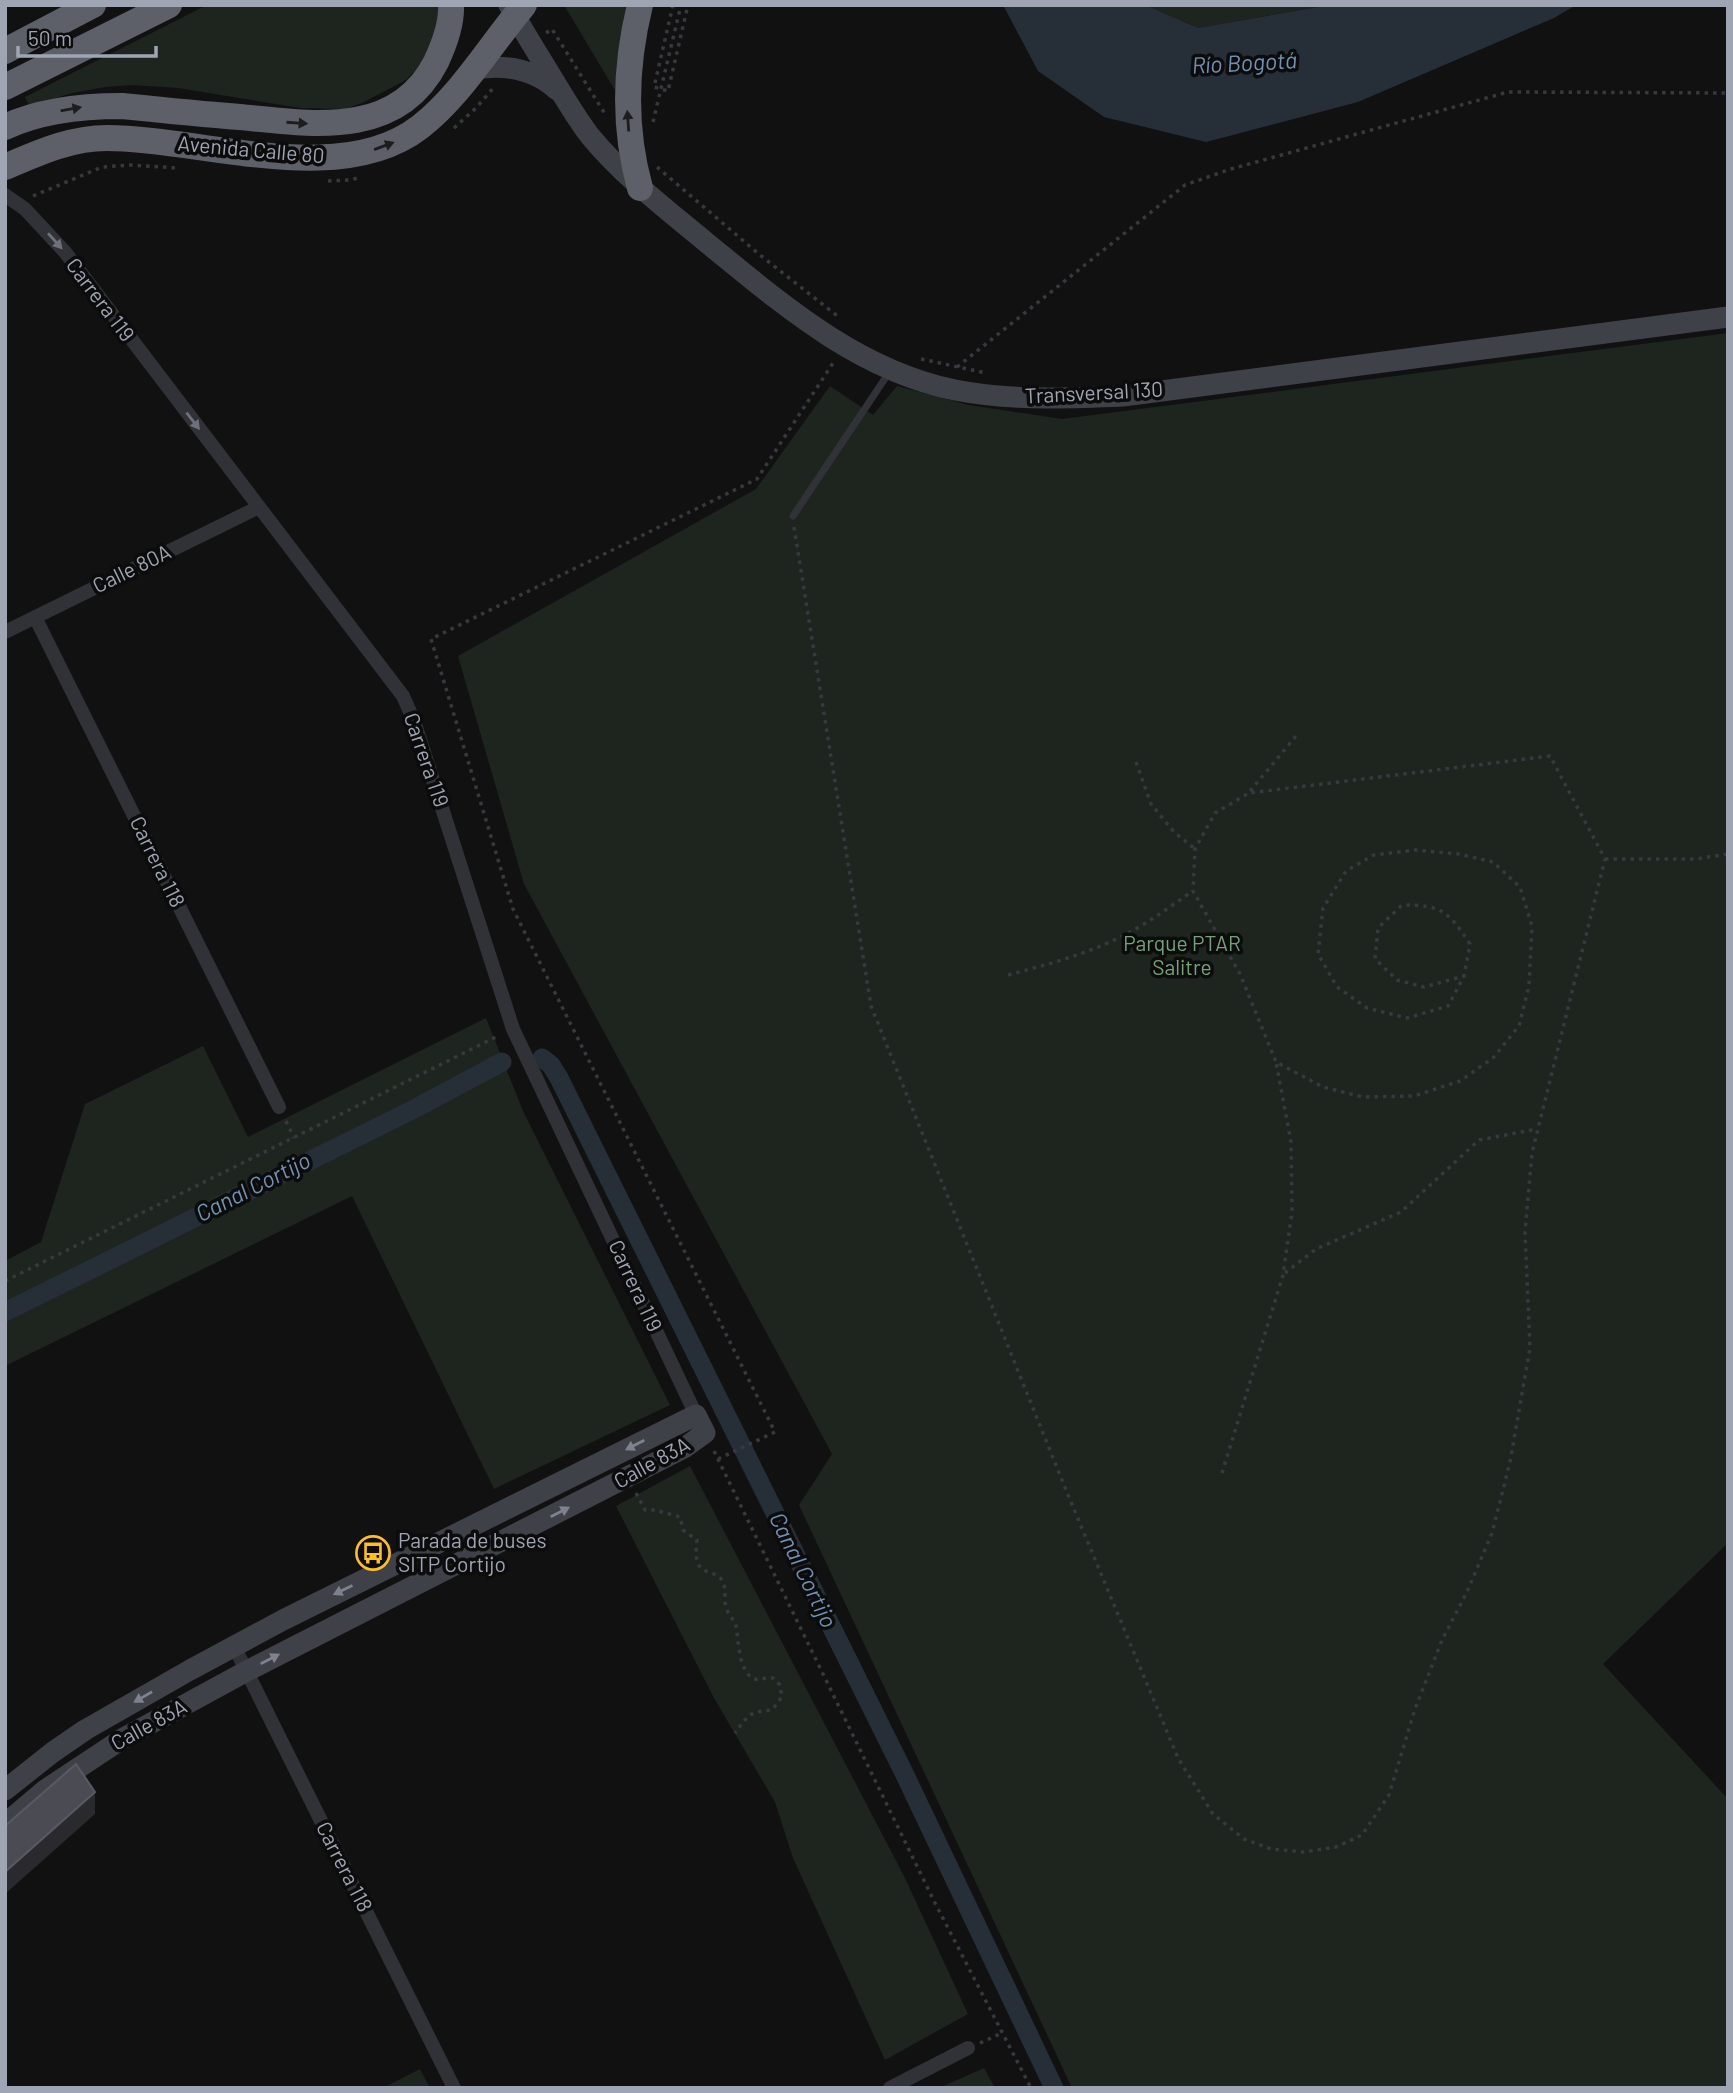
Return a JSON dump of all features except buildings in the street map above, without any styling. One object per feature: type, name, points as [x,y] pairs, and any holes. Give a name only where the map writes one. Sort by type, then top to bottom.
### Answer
[{"type":"highway","points":[[5,51],[93,5]]},
{"type":"highway","points":[[5,87],[169,5]]},
{"type":"highway","name":"Avenida Calle 80","points":[[5,127],[70,108],[97,106],[122,106],[300,124],[349,123],[384,112],[413,92],[430,75],[447,33],[451,5]]},
{"type":"highway","points":[[640,5],[632,40],[627,108],[629,141],[640,188]]},
{"type":"highway","name":"Avenida Calle 80","points":[[5,167],[65,143],[108,138],[293,157],[336,157],[389,144],[420,127],[439,110],[475,69],[516,9]]},
{"type":"street","name":"Transversal 130","points":[[516,9],[563,96],[588,133],[640,188],[792,311],[844,346],[891,369],[953,389],[1038,399],[1124,396],[1728,317]]},
{"type":"street","name":"Transversal 130","points":[[475,69],[499,66],[525,71],[546,82],[563,96]]},
{"type":"street","name":"Carrera 119","points":[[5,195],[25,209],[65,252],[403,696],[418,734],[513,1029],[696,1415]]},
{"type":"street","name":"Calle 80A","points":[[5,632],[259,507]]},
{"type":"street","name":"Carrera 118","points":[[35,617],[279,1107]]},
{"type":"street","name":"Calle 83A","points":[[5,1790],[85,1730],[234,1646],[696,1415],[705,1433],[684,1448],[245,1672],[84,1762],[5,1824]]},
{"type":"street","name":"Carrera 118","points":[[234,1646],[454,2088]]},
{"type":"street","points":[[890,2088],[968,2048]]},
{"type":"lane","points":[[793,516],[891,369]]},
{"type":"path","points":[[673,5],[654,87],[668,90],[688,5]]},
{"type":"path","points":[[653,121],[681,5]]},
{"type":"path","points":[[552,29],[601,109],[629,141]]},
{"type":"path","points":[[957,367],[1185,185],[1219,173],[1508,92],[1728,93]]},
{"type":"path","points":[[655,165],[760,255],[844,321]]},
{"type":"path","points":[[844,346],[757,479],[431,639],[513,909],[775,1432],[718,1459],[935,1903],[1031,2088]]},
{"type":"path","points":[[916,358],[986,373]]},
{"type":"path","points":[[793,516],[870,1006],[1178,1758],[1213,1814],[1244,1839],[1271,1849],[1304,1852],[1336,1847],[1362,1835],[1389,1795],[1415,1709],[1441,1640],[1467,1592],[1492,1534],[1510,1461],[1530,1348],[1525,1232],[1532,1153],[1605,859],[1550,756],[1249,793]]},
{"type":"path","points":[[1222,1473],[1283,1275],[1292,1212],[1291,1142],[1276,1062],[1240,974],[1193,891],[1195,849],[1215,813],[1249,793],[1297,735]]},
{"type":"path","points":[[1136,762],[1151,804],[1174,832],[1195,849]]},
{"type":"path","points":[[1276,1062],[1323,1087],[1363,1097],[1414,1096],[1460,1081],[1493,1058],[1519,1026],[1529,986],[1532,926],[1520,887],[1493,862],[1459,854],[1415,850],[1374,855],[1346,871],[1323,908],[1318,954],[1336,987],[1367,1008],[1407,1018],[1448,1006],[1464,976],[1470,944],[1452,917],[1429,905],[1402,905],[1378,928],[1375,959],[1396,980],[1424,986],[1464,976]]},
{"type":"path","points":[[1605,859],[1696,859],[1728,854]]},
{"type":"path","points":[[1007,975],[1062,961],[1104,945],[1140,927],[1193,891]]},
{"type":"path","points":[[5,1281],[513,1029]]},
{"type":"path","points":[[1283,1275],[1316,1249],[1401,1212],[1479,1140],[1538,1129]]},
{"type":"path","points":[[630,1476],[642,1508],[680,1517],[683,1530],[697,1540],[695,1556],[699,1566],[722,1580],[726,1606],[735,1624],[741,1655],[750,1676],[757,1680],[773,1678],[780,1685],[782,1697],[772,1710],[751,1713],[735,1733]]},
{"type":"path","points":[[968,2048],[1003,2033]]},
{"type":"green space","points":[[207,5],[442,5],[432,53],[406,80],[345,109],[300,108],[178,88],[132,85],[68,94],[30,107],[25,97]]},
{"type":"green space","points":[[564,5],[629,5],[616,92]]},
{"type":"green space","points":[[1146,5],[1329,5],[1198,28]]},
{"type":"green space","name":"Parque PTAR Salitre","points":[[1728,333],[1728,1543],[1603,1664],[1728,1799],[1728,2088],[1072,2088],[799,1505],[832,1454],[524,884],[458,656],[756,489],[830,386],[873,415],[897,386],[969,405],[1062,419]]},
{"type":"green space","points":[[486,1018],[523,1111],[670,1405],[494,1489],[352,1196],[5,1366],[5,1261],[41,1242],[85,1104],[203,1046],[248,1137]]},
{"type":"green space","points":[[690,1466],[904,1876],[968,2014],[885,2060],[793,1858],[775,1802],[714,1698],[616,1506]]},
{"type":"green space","points":[[984,2068],[995,2088],[939,2088]]},
{"type":"green space","points":[[420,2069],[430,2088],[383,2088]]},
{"type":"water","name":"Río Bogotá","points":[[1003,5],[1146,5],[1198,28],[1329,5],[1576,5],[1554,18],[1358,102],[1206,142],[1104,117],[1038,71]]},
{"type":"waterway","name":"Canal Cortijo","points":[[542,1058],[551,1065],[559,1078],[905,1775],[1054,2088]]},
{"type":"waterway","name":"Canal Cortijo","points":[[5,1312],[416,1108],[502,1062]]},
{"type":"place","name":"Parada de buses SITP Cortijo","points":[[373,1553]]}]
